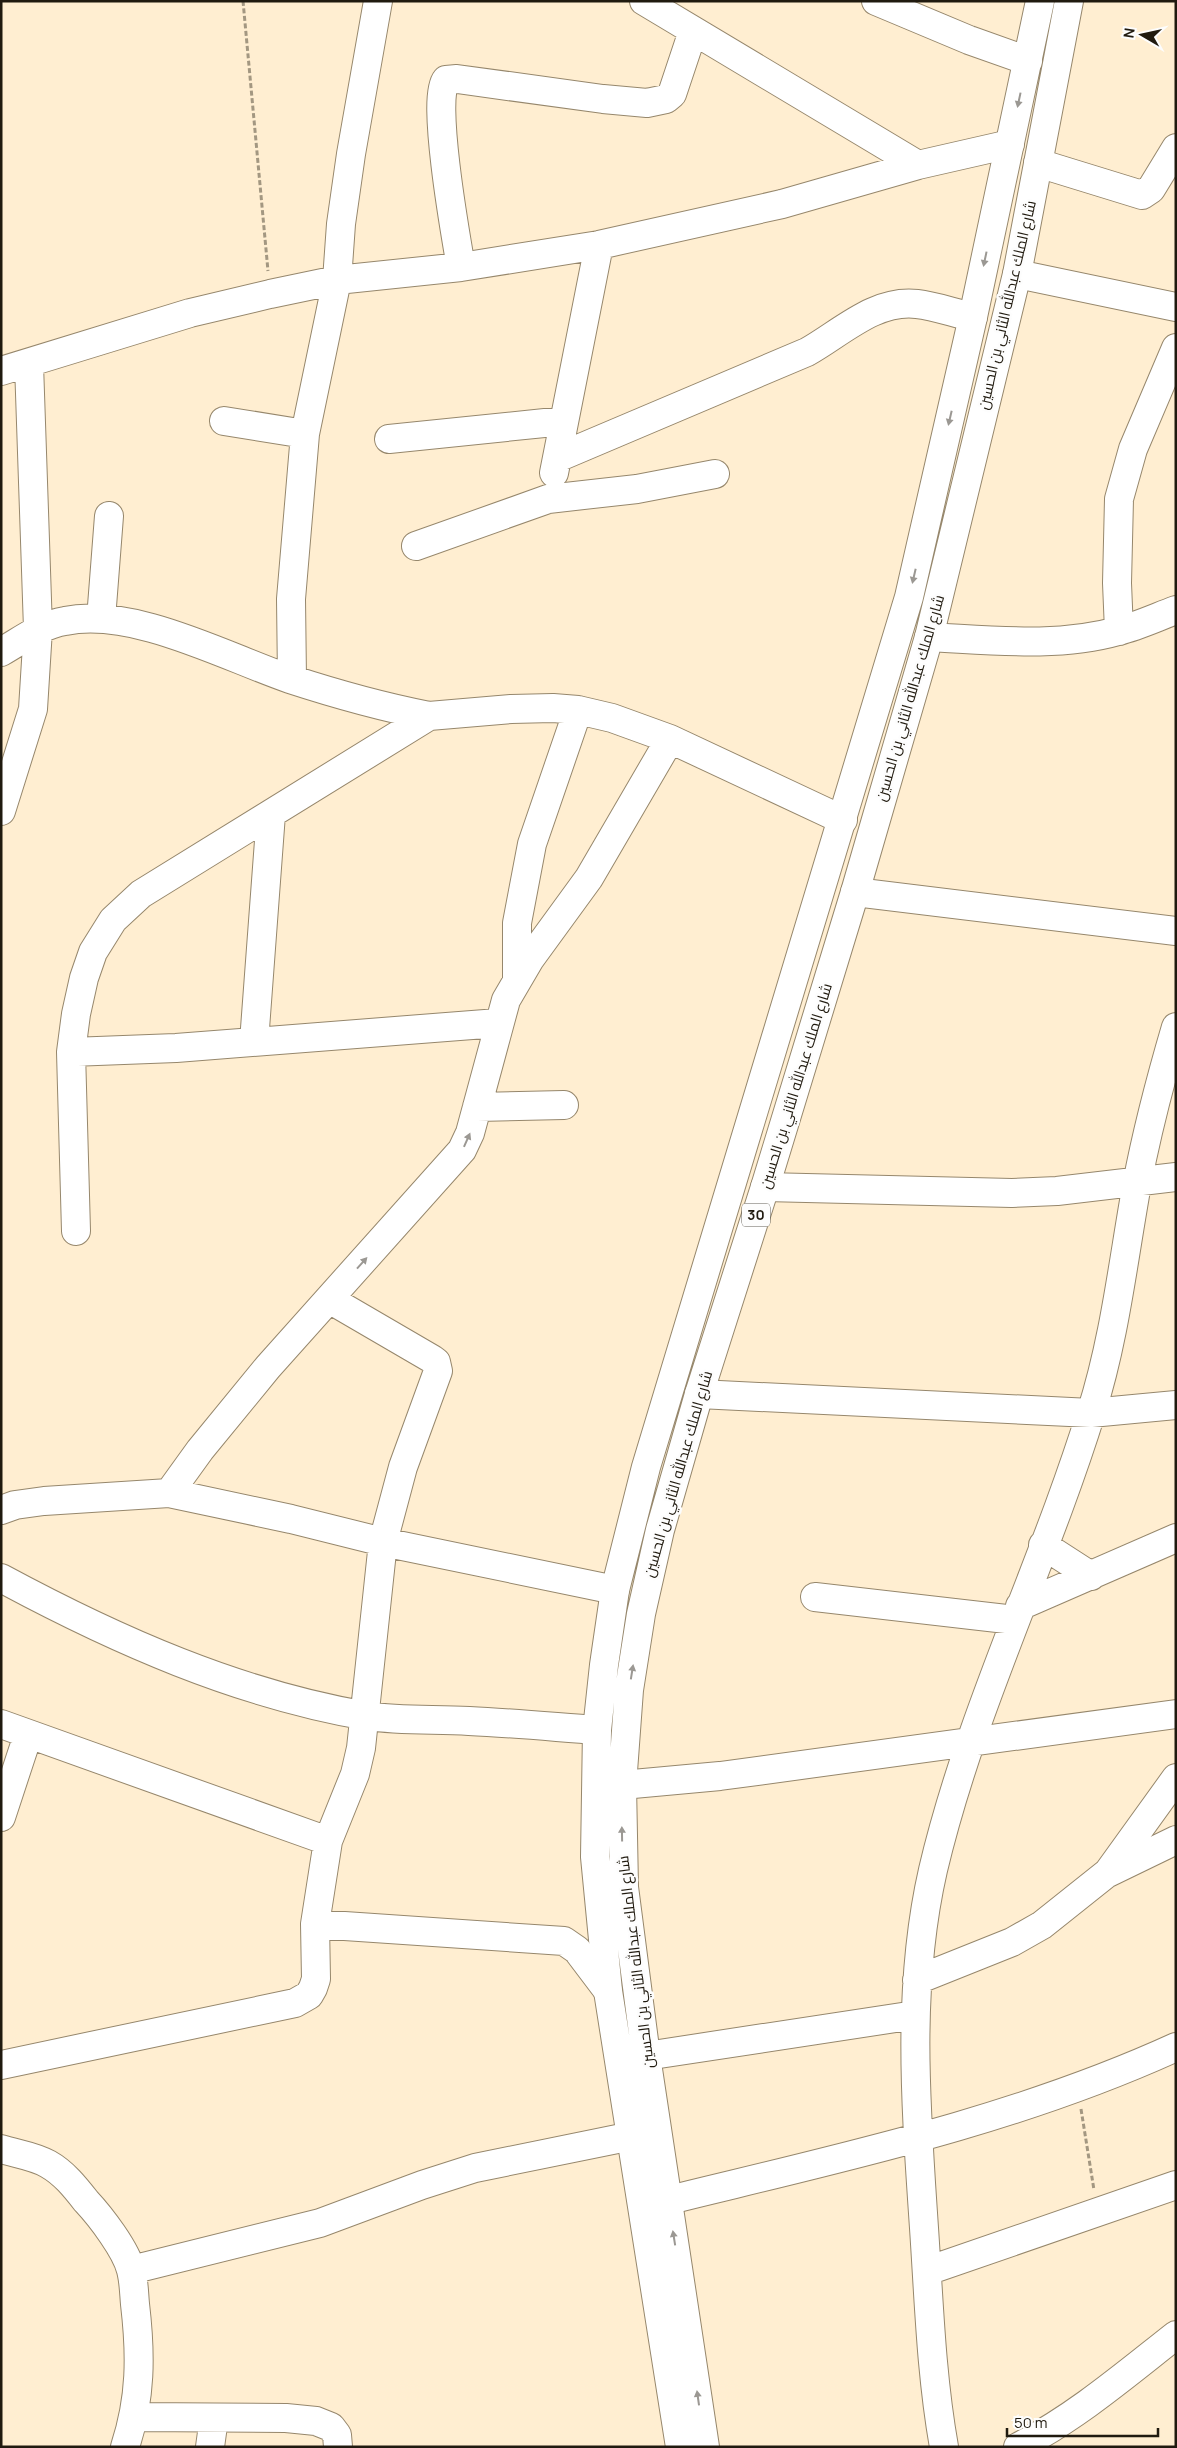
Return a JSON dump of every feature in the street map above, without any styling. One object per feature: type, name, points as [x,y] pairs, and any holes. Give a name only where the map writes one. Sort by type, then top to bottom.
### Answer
[{"type":"street","points":[[292,679],[291,599],[305,434],[337,280],[341,224],[350,154],[378,1]]},
{"type":"street","points":[[644,1],[918,165]]},
{"type":"street","points":[[876,1],[970,40],[1028,61]]},
{"type":"street","name":"شارع الملك عبدالله الثاني بن الحسين","points":[[680,2447],[608,1991],[595,1857],[598,1730],[615,1590],[646,1466],[909,597],[973,317],[1040,1]]},
{"type":"street","name":"شارع الملك عبدالله الثاني بن الحسين","points":[[705,2447],[646,2056],[624,1887],[622,1785],[629,1690],[640,1614],[660,1530],[699,1394],[765,1187],[855,892],[928,637],[1017,274],[1069,1]]},
{"type":"street","points":[[461,267],[445,153],[442,91],[446,80],[457,79],[602,99],[657,102],[666,99],[672,94],[693,31]]},
{"type":"street","points":[[1,371],[30,364],[128,330],[270,294],[337,280],[461,267],[599,245],[782,204],[918,165],[1010,144]]},
{"type":"street","points":[[1038,163],[1142,195],[1151,189],[1176,148]]},
{"type":"street","points":[[548,499],[599,245]]},
{"type":"street","points":[[1017,274],[1176,307]]},
{"type":"street","points":[[557,458],[806,352],[832,338],[874,310],[900,304],[916,304],[973,317]]},
{"type":"street","points":[[1118,631],[1117,583],[1120,499],[1133,449],[1165,399],[1176,348]]},
{"type":"street","points":[[1,811],[33,709],[38,629],[30,364]]},
{"type":"street","points":[[224,421],[305,434]]},
{"type":"street","points":[[389,439],[564,421]]},
{"type":"street","points":[[416,546],[548,499],[604,494],[715,474]]},
{"type":"street","points":[[101,619],[109,516]]},
{"type":"street","points":[[928,637],[1028,641],[1065,640],[1118,631],[1176,610]]},
{"type":"street","points":[[1,652],[38,629],[66,620],[101,619],[130,622],[170,634],[292,679],[385,707],[430,716],[511,709],[553,708],[578,710],[612,718],[670,739],[842,820]]},
{"type":"street","points":[[517,978],[517,923],[532,844],[578,710]]},
{"type":"street","points":[[76,1231],[71,1052],[84,978],[93,952],[114,920],[141,894],[430,716]]},
{"type":"street","points":[[169,1494],[200,1450],[262,1375],[462,1150],[477,1107],[498,1024],[506,1000],[517,978],[589,878],[670,739]]},
{"type":"street","points":[[254,1042],[271,814]]},
{"type":"street","points":[[855,892],[1176,931]]},
{"type":"street","points":[[71,1052],[254,1042],[498,1024]]},
{"type":"street","points":[[944,2447],[935,2400],[929,2341],[927,2271],[918,2139],[915,2015],[924,1915],[933,1870],[970,1743],[1091,1413],[1117,1314],[1138,1181],[1176,1027]]},
{"type":"street","points":[[477,1107],[564,1105]]},
{"type":"street","points":[[765,1187],[1012,1193],[1057,1191],[1176,1177]]},
{"type":"street","points":[[717,1234],[747,1242]]},
{"type":"street","points":[[707,1266],[737,1274]]},
{"type":"street","points":[[1,2065],[301,2001],[313,1988],[316,1979],[315,1924],[328,1841],[355,1774],[366,1716],[383,1542],[404,1467],[436,1376],[437,1366],[432,1359],[329,1299]]},
{"type":"street","points":[[699,1394],[1091,1413],[1176,1405]]},
{"type":"street","points":[[1,1510],[44,1501],[169,1494],[291,1519],[383,1542],[615,1590]]},
{"type":"street","points":[[815,1597],[1018,1613],[1091,1576],[1176,1538]]},
{"type":"street","points":[[1043,1545],[1091,1576]]},
{"type":"street","points":[[1,1578],[58,1607],[172,1660],[227,1680],[366,1716],[598,1730]]},
{"type":"street","points":[[622,1785],[720,1776],[1176,1714]]},
{"type":"street","points":[[1,1724],[328,1841]]},
{"type":"street","points":[[1,1817],[28,1735]]},
{"type":"street","points":[[1106,1874],[1176,1778]]},
{"type":"street","points":[[918,1980],[1020,1938],[1042,1925],[1106,1874],[1176,1840]]},
{"type":"street","points":[[315,1924],[567,1942],[578,1950],[608,1991]]},
{"type":"street","points":[[646,2056],[915,2015]]},
{"type":"street","points":[[669,2200],[918,2139],[1078,2089],[1176,2047]]},
{"type":"street","points":[[131,2270],[320,2223],[422,2185],[475,2168],[632,2136]]},
{"type":"street","points":[[1,2149],[27,2155],[48,2164],[64,2175],[96,2212],[113,2236],[131,2270],[139,2359],[139,2390],[135,2417],[125,2447]]},
{"type":"street","points":[[927,2271],[1176,2185]]},
{"type":"street","points":[[1018,2447],[1060,2424],[1176,2335]]},
{"type":"street","points":[[135,2417],[286,2418],[316,2421],[331,2427],[336,2435],[338,2447]]},
{"type":"street","points":[[210,2447],[214,2418]]},
{"type":"path","points":[[243,1],[270,294]]},
{"type":"path","points":[[1078,2089],[1097,2212]]}]
